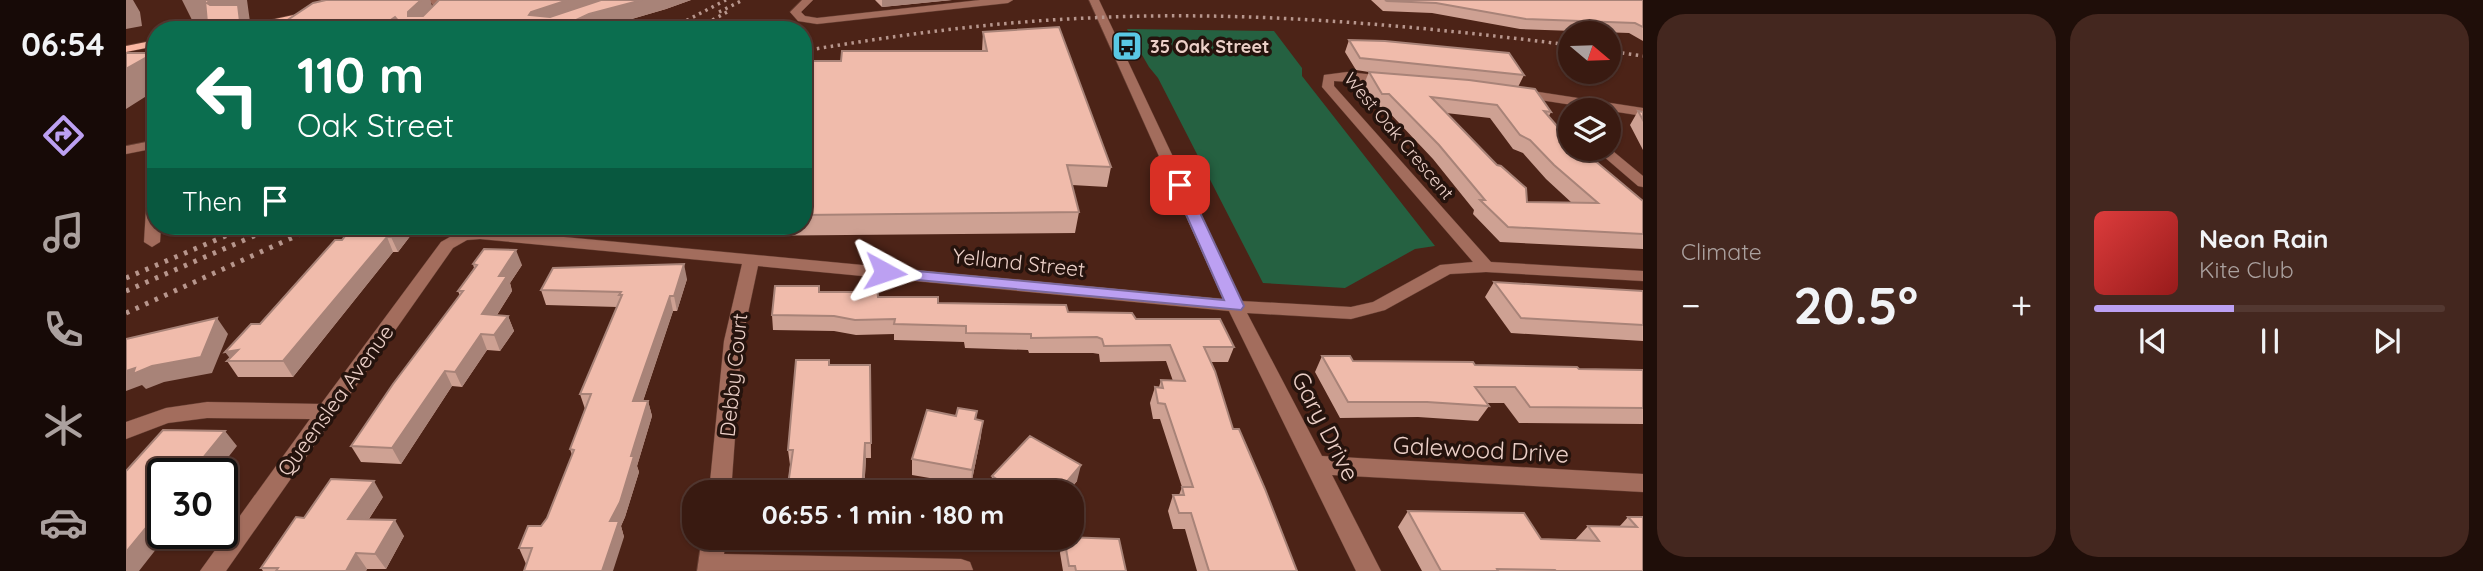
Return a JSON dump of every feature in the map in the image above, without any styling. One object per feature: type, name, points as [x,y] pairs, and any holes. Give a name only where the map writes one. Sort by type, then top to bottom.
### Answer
[{"type":"main road","points":[[278,21],[322,13]]},
{"type":"main road","points":[[126,49],[147,45]]},
{"type":"street","points":[[430,21],[442,9],[434,0]]},
{"type":"street","points":[[808,0],[795,12],[802,19],[817,21],[1008,0]]},
{"type":"street","name":"Gary Drive","points":[[1094,0],[1235,306],[1318,465],[1369,571]]},
{"type":"street","name":"West Oak Crescent","points":[[1399,80],[1347,76],[1328,78],[1328,87],[1486,267]]},
{"type":"street","points":[[1502,91],[1558,103]]},
{"type":"street","points":[[1621,110],[1643,112]]},
{"type":"street","points":[[126,150],[147,146]]},
{"type":"street","points":[[1616,161],[1643,183]]},
{"type":"street","points":[[152,235],[152,243]]},
{"type":"street","name":"Yelland Street","points":[[463,236],[472,235]]},
{"type":"street","name":"Yelland Street","points":[[490,235],[1235,306],[1351,313],[1379,306],[1426,278],[1447,269],[1486,267],[1643,276]]},
{"type":"street","name":"Queenslea Avenue","points":[[212,571],[447,245],[463,236]]},
{"type":"street","name":"Debby Court","points":[[721,480],[733,341],[751,260]]},
{"type":"street","points":[[126,431],[166,416],[207,410],[326,412]]},
{"type":"street","name":"Galewood Drive","points":[[1318,465],[1643,483]]},
{"type":"street","points":[[712,550],[709,568],[961,570]]},
{"type":"green space","points":[[1127,29],[1274,31],[1302,68],[1302,76],[1435,246],[1415,249],[1345,288],[1263,283],[1158,78]]},
{"type":"building","points":[[205,0],[210,0],[207,3],[210,5],[238,5],[240,21],[207,21]]},
{"type":"building","points":[[326,0],[421,0],[408,12],[408,16],[423,16],[439,0],[568,0],[529,15],[550,17],[601,0],[642,0],[589,14],[576,20],[578,21],[398,21],[395,17],[389,21],[286,21],[313,3]]},
{"type":"building","points":[[1385,0],[1643,0],[1643,27],[1621,21],[1526,19],[1436,3]]},
{"type":"building","points":[[1059,27],[1111,167],[1067,165],[1079,212],[812,215],[812,61],[841,61],[842,51],[987,51],[983,32]]},
{"type":"building","points":[[1349,40],[1509,53],[1524,75],[1360,58]]},
{"type":"building","points":[[126,53],[147,53],[147,57],[126,69]]},
{"type":"building","points":[[1369,72],[1469,80],[1535,89],[1551,112],[1544,111],[1558,127],[1558,161],[1595,161],[1643,201],[1643,234],[1508,227],[1480,200],[1485,200],[1439,145],[1389,94],[1382,94]],"holes":[[[1431,97],[1497,105],[1520,135],[1530,140],[1598,203],[1527,202],[1526,188],[1497,165]]]},
{"type":"building","points":[[346,235],[393,235],[387,237],[283,361],[227,361],[238,350],[225,352],[251,324],[260,324],[335,240],[342,240]]},
{"type":"building","points":[[484,249],[516,250],[499,276],[507,276],[482,314],[508,316],[494,335],[481,334],[455,372],[445,371],[392,448],[351,446],[393,384],[463,291],[458,291],[477,265],[473,264]]},
{"type":"building","points":[[684,264],[633,401],[648,401],[620,502],[610,521],[619,521],[602,571],[524,571],[532,548],[519,548],[528,526],[541,526],[547,518],[574,450],[570,449],[591,394],[580,394],[622,295],[619,295],[621,292],[541,290],[553,268]]},
{"type":"building","points":[[1494,282],[1643,291],[1643,325],[1521,318]]},
{"type":"building","points":[[775,286],[819,286],[819,292],[860,292],[860,288],[877,287],[878,297],[938,297],[938,303],[1066,305],[1068,312],[1132,313],[1136,319],[1220,319],[1234,347],[1204,347],[1215,371],[1233,429],[1239,429],[1297,571],[1209,571],[1191,513],[1179,513],[1173,495],[1184,495],[1182,487],[1193,487],[1165,404],[1158,403],[1155,387],[1163,388],[1161,380],[1185,381],[1170,345],[1104,346],[1102,339],[1097,337],[1031,338],[1031,334],[966,333],[966,326],[894,324],[895,319],[855,320],[834,316],[772,315]]},
{"type":"building","points":[[217,318],[201,357],[152,366],[133,374],[135,368],[126,371],[126,339]]},
{"type":"building","points":[[1322,356],[1350,356],[1353,361],[1473,362],[1475,365],[1643,370],[1643,408],[1530,407],[1515,387],[1475,387],[1489,406],[1427,402],[1348,402]]},
{"type":"building","points":[[796,360],[829,360],[829,365],[870,365],[871,443],[865,443],[863,480],[789,480],[793,450],[788,450]]},
{"type":"building","points":[[958,408],[977,411],[975,419],[983,421],[972,470],[912,459],[927,410],[956,416]]},
{"type":"building","points":[[163,430],[225,431],[203,458],[147,458],[147,526],[126,552],[126,471]]},
{"type":"building","points":[[1030,436],[1081,465],[1068,480],[998,480],[992,476]]},
{"type":"building","points":[[331,479],[374,481],[348,519],[395,520],[375,554],[356,553],[346,571],[276,571],[278,568],[261,568],[296,517],[304,518]]},
{"type":"building","points":[[1408,511],[1524,513],[1541,539],[1599,541],[1588,526],[1637,527],[1628,517],[1643,517],[1643,571],[1441,571]]},
{"type":"building","points":[[1084,538],[1119,539],[1126,571],[1076,571],[1075,566],[1069,566],[1066,550],[1084,550]]},
{"type":"railway","points":[[685,21],[726,0]]},
{"type":"railway","points":[[719,12],[743,0]]},
{"type":"railway","points":[[711,21],[729,11]]},
{"type":"railway","points":[[812,50],[981,26],[1148,16],[1329,21],[1558,44]]},
{"type":"railway","points":[[1621,53],[1643,56]]},
{"type":"railway","points":[[126,278],[228,235]]},
{"type":"railway","points":[[126,291],[256,235]]},
{"type":"railway","points":[[126,313],[298,235]]},
{"type":"place","name":"35 Oak Street","points":[[1127,46]]},
{"type":"route","points":[[885,272],[1235,306],[1180,185]]}]
